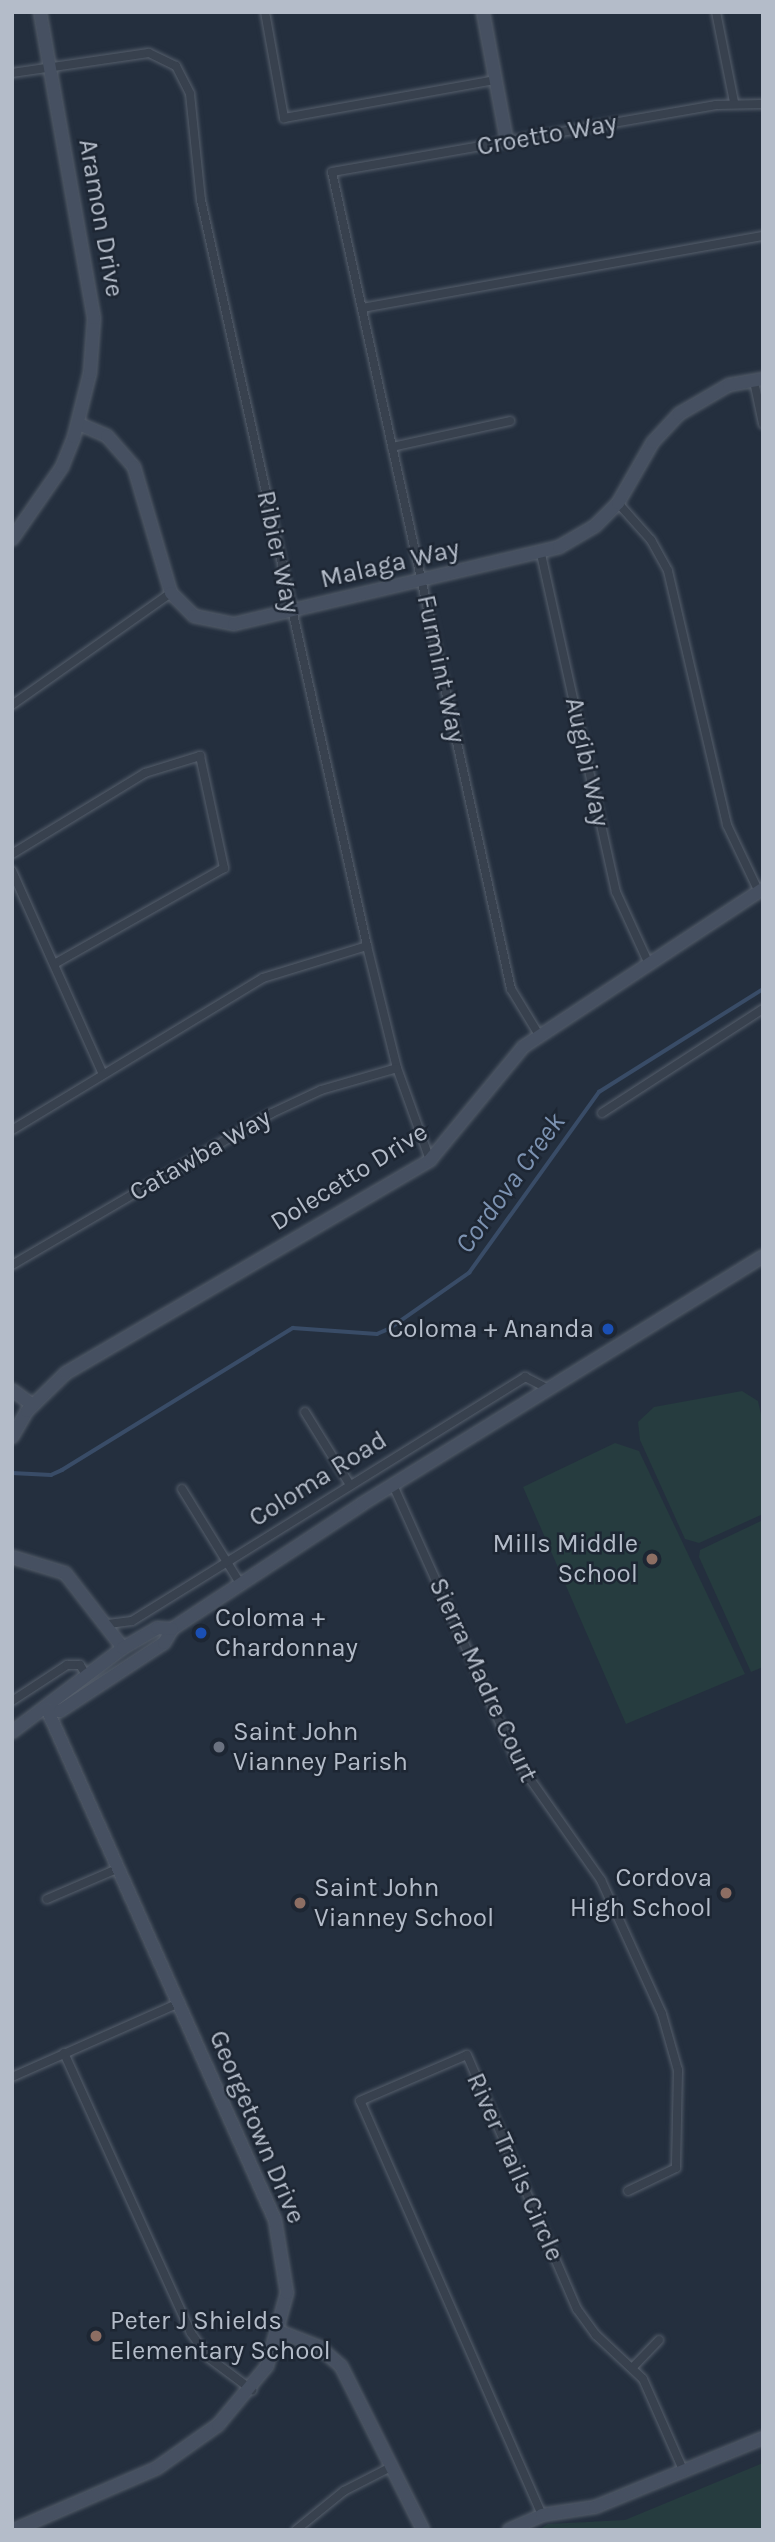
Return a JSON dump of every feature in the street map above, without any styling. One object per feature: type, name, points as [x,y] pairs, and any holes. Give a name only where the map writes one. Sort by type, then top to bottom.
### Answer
[{"type":"street","name":"Aramon Drive","points":[[12,539],[62,467],[79,424],[93,351],[93,285],[40,12]]},
{"type":"street","points":[[265,12],[284,118],[495,80]]},
{"type":"street","points":[[483,12],[507,142]]},
{"type":"street","points":[[716,12],[734,102]]},
{"type":"street","name":"Ribier Way","points":[[12,72],[51,69],[149,53],[176,66],[190,94],[201,200],[366,946],[397,1068],[430,1160]]},
{"type":"street","name":"Croetto Way","points":[[332,172],[734,102],[763,103]]},
{"type":"street","name":"Furmint Way","points":[[332,172],[511,989],[539,1035]]},
{"type":"street","points":[[362,308],[763,236]]},
{"type":"street","points":[[758,380],[763,424]]},
{"type":"street","name":"Malaga Way","points":[[171,593],[194,616],[223,624],[291,611],[421,578],[541,554],[582,535],[618,503],[671,420],[718,390],[758,380]]},
{"type":"street","points":[[392,447],[510,421]]},
{"type":"street","points":[[12,705],[171,593],[134,467],[107,436],[79,424]]},
{"type":"street","points":[[618,503],[651,540],[667,571],[727,824],[761,890]]},
{"type":"street","name":"Augibi Way","points":[[541,554],[616,892],[649,964]]},
{"type":"street","points":[[12,854],[145,772],[200,756],[224,868],[54,964]]},
{"type":"street","points":[[12,871],[103,1074]]},
{"type":"street","name":"Dolecetto Drive","points":[[12,1437],[33,1405],[66,1373],[430,1160],[456,1135],[493,1077],[539,1035],[761,890]]},
{"type":"street","points":[[12,1130],[263,978],[366,946]]},
{"type":"street","points":[[602,1113],[763,1009]]},
{"type":"street","name":"Catawba Way","points":[[12,1265],[272,1113],[321,1090],[397,1068]]},
{"type":"street","name":"Coloma Road","points":[[47,1709],[60,1711],[160,1646],[172,1629],[393,1485],[763,1256]]},
{"type":"street","name":"Coloma Road","points":[[108,1625],[132,1621],[524,1377],[549,1389]]},
{"type":"street","points":[[12,1391],[33,1405]]},
{"type":"street","points":[[305,1412],[350,1485]]},
{"type":"street","name":"Sierra Madre Court","points":[[393,1485],[516,1759],[601,1880],[662,2014],[678,2070],[676,2168],[628,2191]]},
{"type":"street","points":[[182,1489],[241,1585]]},
{"type":"street","points":[[12,1557],[65,1573],[108,1625],[123,1648],[136,1651],[160,1646]]},
{"type":"street","name":"Coloma Road","points":[[12,1732],[47,1709],[123,1648],[157,1628],[172,1629]]},
{"type":"street","points":[[12,1701],[67,1665],[80,1665],[87,1676]]},
{"type":"street","name":"Georgetown Drive","points":[[14,2530],[34,2526],[168,2461],[218,2425],[252,2390],[281,2332],[287,2292],[281,2238],[47,1709]]},
{"type":"street","points":[[47,1899],[118,1868]]},
{"type":"street","points":[[12,2077],[178,2003]]},
{"type":"street","points":[[64,2053],[191,2333],[209,2358],[252,2390]]},
{"type":"street","name":"River Trails Circle","points":[[542,2515],[360,2101],[467,2055],[577,2309],[596,2335],[634,2366],[684,2472]]},
{"type":"street","points":[[281,2332],[319,2347],[341,2366],[389,2468],[424,2530]]},
{"type":"street","points":[[634,2366],[659,2340]]},
{"type":"street","points":[[509,2530],[542,2515],[595,2507],[763,2438]]},
{"type":"street","points":[[296,2530],[344,2491],[389,2468]]},
{"type":"green space","points":[[742,1391],[758,1401],[763,1423],[763,1514],[699,1543],[685,1539],[640,1440],[638,1422],[654,1407]]},
{"type":"green space","points":[[615,1443],[639,1451],[745,1674],[626,1724],[523,1487]]},
{"type":"green space","points":[[763,1520],[763,1667],[751,1672],[699,1557],[700,1550]]},
{"type":"green space","points":[[763,2463],[763,2530],[538,2530],[548,2524],[625,2520]]},
{"type":"waterway","name":"Cordova Creek","points":[[12,1473],[51,1475],[62,1470],[293,1328],[377,1334],[389,1329],[469,1273],[599,1092],[763,989]]},
{"type":"place","name":"Coloma + Ananda","points":[[608,1329]]},
{"type":"place","name":"Mills Middle School","points":[[652,1559]]},
{"type":"place","name":"Coloma + Chardonnay","points":[[201,1633]]},
{"type":"place","name":"Saint John Vianney Parish","points":[[219,1747]]},
{"type":"place","name":"Cordova High School","points":[[726,1893]]},
{"type":"place","name":"Saint John Vianney School","points":[[300,1903]]},
{"type":"place","name":"Peter J Shields Elementary School","points":[[96,2336]]}]
